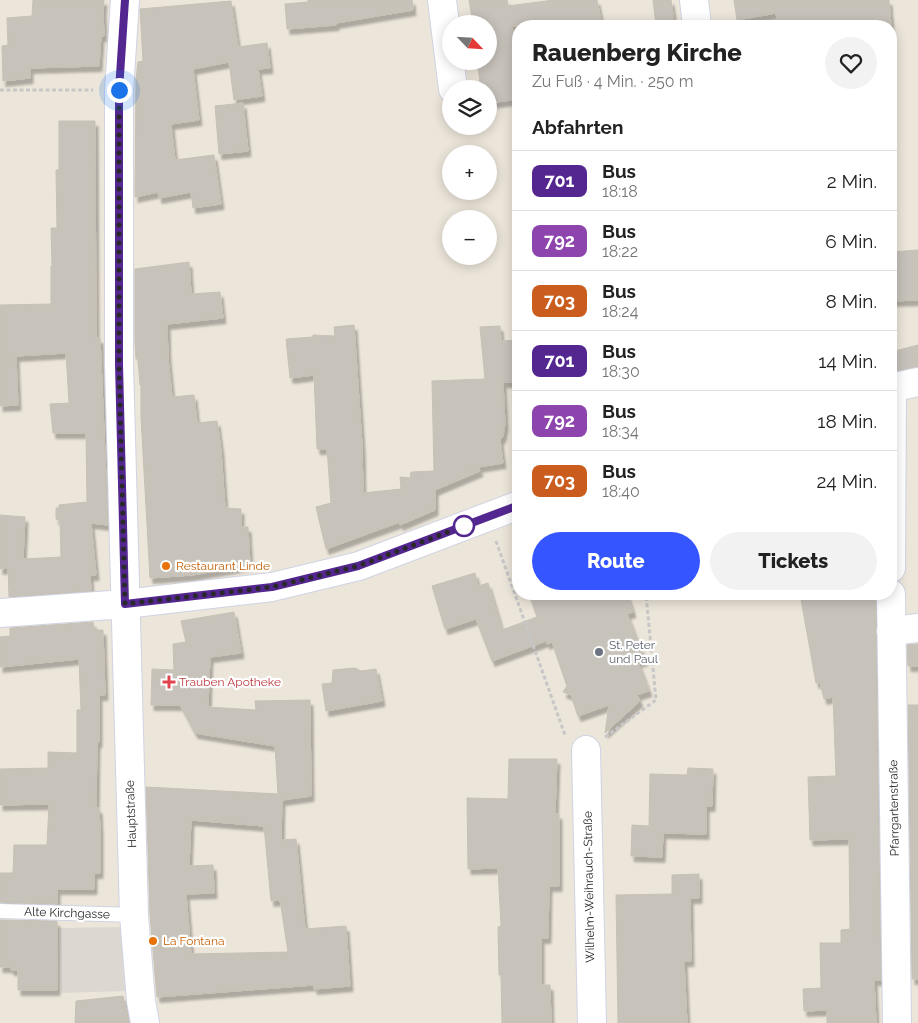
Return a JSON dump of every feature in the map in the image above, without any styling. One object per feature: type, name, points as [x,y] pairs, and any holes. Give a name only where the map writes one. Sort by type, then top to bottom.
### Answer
[{"type":"street","name":"Hauptstraße","points":[[125,0],[119,90],[119,364],[134,915],[141,1001],[145,1023]]},
{"type":"street","points":[[442,0],[452,80]]},
{"type":"street","points":[[694,0],[696,20]]},
{"type":"street","points":[[897,387],[918,382]]},
{"type":"street","points":[[0,613],[125,604],[282,585],[358,566],[512,508]]},
{"type":"street","name":"Pfarrgartenstraße","points":[[891,600],[897,1023]]},
{"type":"street","points":[[891,631],[918,628]]},
{"type":"street","name":"Wilhelm-Weihrauch-Straße","points":[[586,750],[592,1023]]},
{"type":"lane","name":"Alte Kirchgasse","points":[[0,911],[134,915]]},
{"type":"path","points":[[0,90],[119,90]]},
{"type":"path","points":[[487,517],[512,586]]},
{"type":"path","points":[[517,600],[568,742],[586,750],[656,700],[647,600]]},
{"type":"shaded area","points":[[125,927],[126,991],[61,993],[60,928]]},
{"type":"building","points":[[33,0],[104,0],[104,36],[101,36],[99,66],[30,68],[30,78],[3,81],[2,46],[8,45],[7,18],[32,16]]},
{"type":"building","points":[[308,0],[412,0],[413,10],[336,23],[336,25],[287,29],[285,4],[308,2]]},
{"type":"building","points":[[469,0],[507,0],[508,6],[554,0],[597,0],[601,20],[512,20],[512,100],[497,102],[497,80],[480,80],[478,70],[498,70],[498,15],[472,15]]},
{"type":"building","points":[[653,0],[671,0],[674,20],[655,20]]},
{"type":"building","points":[[734,0],[889,0],[891,20],[777,20],[776,13],[737,20]]},
{"type":"building","points":[[231,1],[238,47],[267,43],[270,68],[258,69],[262,96],[234,100],[229,62],[193,69],[199,120],[171,124],[175,160],[214,155],[221,204],[193,208],[191,192],[159,198],[158,192],[135,197],[136,79],[138,62],[143,61],[140,9]]},
{"type":"building","points":[[243,103],[248,151],[219,154],[215,106]]},
{"type":"building","points":[[59,121],[95,121],[96,338],[100,338],[108,525],[91,523],[96,575],[90,575],[91,591],[9,597],[8,568],[0,569],[0,515],[25,517],[23,559],[61,557],[60,520],[56,519],[56,508],[59,508],[59,505],[87,502],[86,433],[53,433],[50,404],[69,403],[66,353],[16,356],[18,405],[0,406],[0,305],[51,304],[51,228],[57,228],[56,170],[59,170]]},
{"type":"building","points":[[918,250],[918,300],[897,301],[897,252]]},
{"type":"building","points":[[189,262],[191,294],[220,292],[223,318],[167,324],[172,397],[194,395],[197,423],[217,421],[225,508],[241,509],[241,527],[248,527],[250,565],[192,575],[150,578],[141,418],[141,385],[135,341],[135,269]]},
{"type":"building","points":[[354,325],[362,445],[363,493],[401,489],[400,477],[410,478],[411,472],[434,471],[432,381],[485,379],[480,327],[500,326],[501,341],[512,340],[512,382],[503,382],[505,424],[503,436],[500,440],[503,463],[466,469],[479,468],[480,471],[435,490],[435,510],[400,525],[400,522],[326,549],[316,507],[331,503],[327,449],[317,449],[314,375],[290,378],[286,339],[313,337],[313,335],[335,336],[334,327]]},
{"type":"building","points":[[918,345],[918,367],[897,371],[897,350]]},
{"type":"building","name":"St. Peter und Paul","points":[[475,573],[478,586],[488,583],[502,630],[537,617],[531,600],[629,600],[633,612],[627,614],[645,660],[638,662],[649,691],[637,695],[640,701],[605,733],[609,705],[578,716],[571,695],[563,692],[567,686],[552,642],[547,644],[546,641],[492,661],[476,619],[445,629],[432,586]]},
{"type":"building","points":[[801,600],[875,600],[881,980],[874,980],[876,1023],[827,1023],[827,1010],[804,1011],[803,989],[821,988],[820,943],[841,943],[841,930],[850,929],[849,839],[810,840],[808,777],[836,776],[833,697],[824,699],[820,682],[816,683]]},
{"type":"building","points":[[234,612],[241,653],[210,657],[208,707],[256,710],[255,701],[310,700],[311,796],[282,800],[281,840],[296,839],[305,929],[346,926],[350,986],[314,989],[314,985],[157,997],[150,914],[146,787],[278,794],[275,746],[195,733],[180,705],[151,705],[152,669],[174,670],[173,644],[186,642],[181,621]],"holes":[[[191,820],[264,826],[271,901],[280,900],[288,952],[191,954],[186,894],[214,893],[213,865],[189,866]]]},
{"type":"building","points":[[93,622],[94,630],[103,630],[105,695],[99,695],[99,742],[97,743],[96,808],[99,808],[100,873],[94,873],[94,889],[57,889],[57,904],[0,902],[0,873],[13,873],[14,845],[47,845],[49,804],[0,805],[0,769],[48,768],[48,752],[77,753],[77,710],[81,710],[79,659],[0,667],[0,637],[10,636],[10,628]]},
{"type":"building","points":[[918,644],[918,666],[908,666],[907,645]]},
{"type":"building","points":[[355,668],[361,671],[376,669],[382,701],[326,711],[322,684],[332,683],[333,670]]},
{"type":"building","points":[[908,705],[918,705],[918,979],[912,979]]},
{"type":"building","points":[[509,759],[557,759],[555,814],[559,814],[559,886],[549,886],[548,938],[541,938],[541,985],[550,985],[551,1023],[502,1023],[501,975],[499,975],[498,927],[501,926],[498,868],[468,869],[467,798],[508,799]]},
{"type":"building","points":[[688,768],[713,769],[712,806],[706,806],[706,834],[663,833],[662,857],[631,856],[632,825],[649,826],[650,774],[687,775]]},
{"type":"building","points":[[699,874],[699,898],[690,898],[691,961],[684,961],[687,1023],[618,1023],[616,895],[672,894],[672,875]]},
{"type":"building","points":[[0,920],[57,921],[57,990],[18,990],[18,970],[11,970],[11,967],[0,967]]},
{"type":"building","points":[[123,996],[129,1023],[75,1023],[76,1001]]},
{"type":"bus line","name":"701","points":[[125,0],[119,90],[119,364],[125,604],[272,587],[358,566],[512,508]]},
{"type":"place","name":"Restaurant Linde","points":[[166,566]]},
{"type":"place","name":"St. Peter und Paul","points":[[599,652]]},
{"type":"place","name":"Trauben Apotheke","points":[[169,682]]},
{"type":"place","name":"La Fontana","points":[[153,941]]},
{"type":"route","points":[[119,90],[119,364],[125,604],[272,587],[358,566],[464,526]]}]
